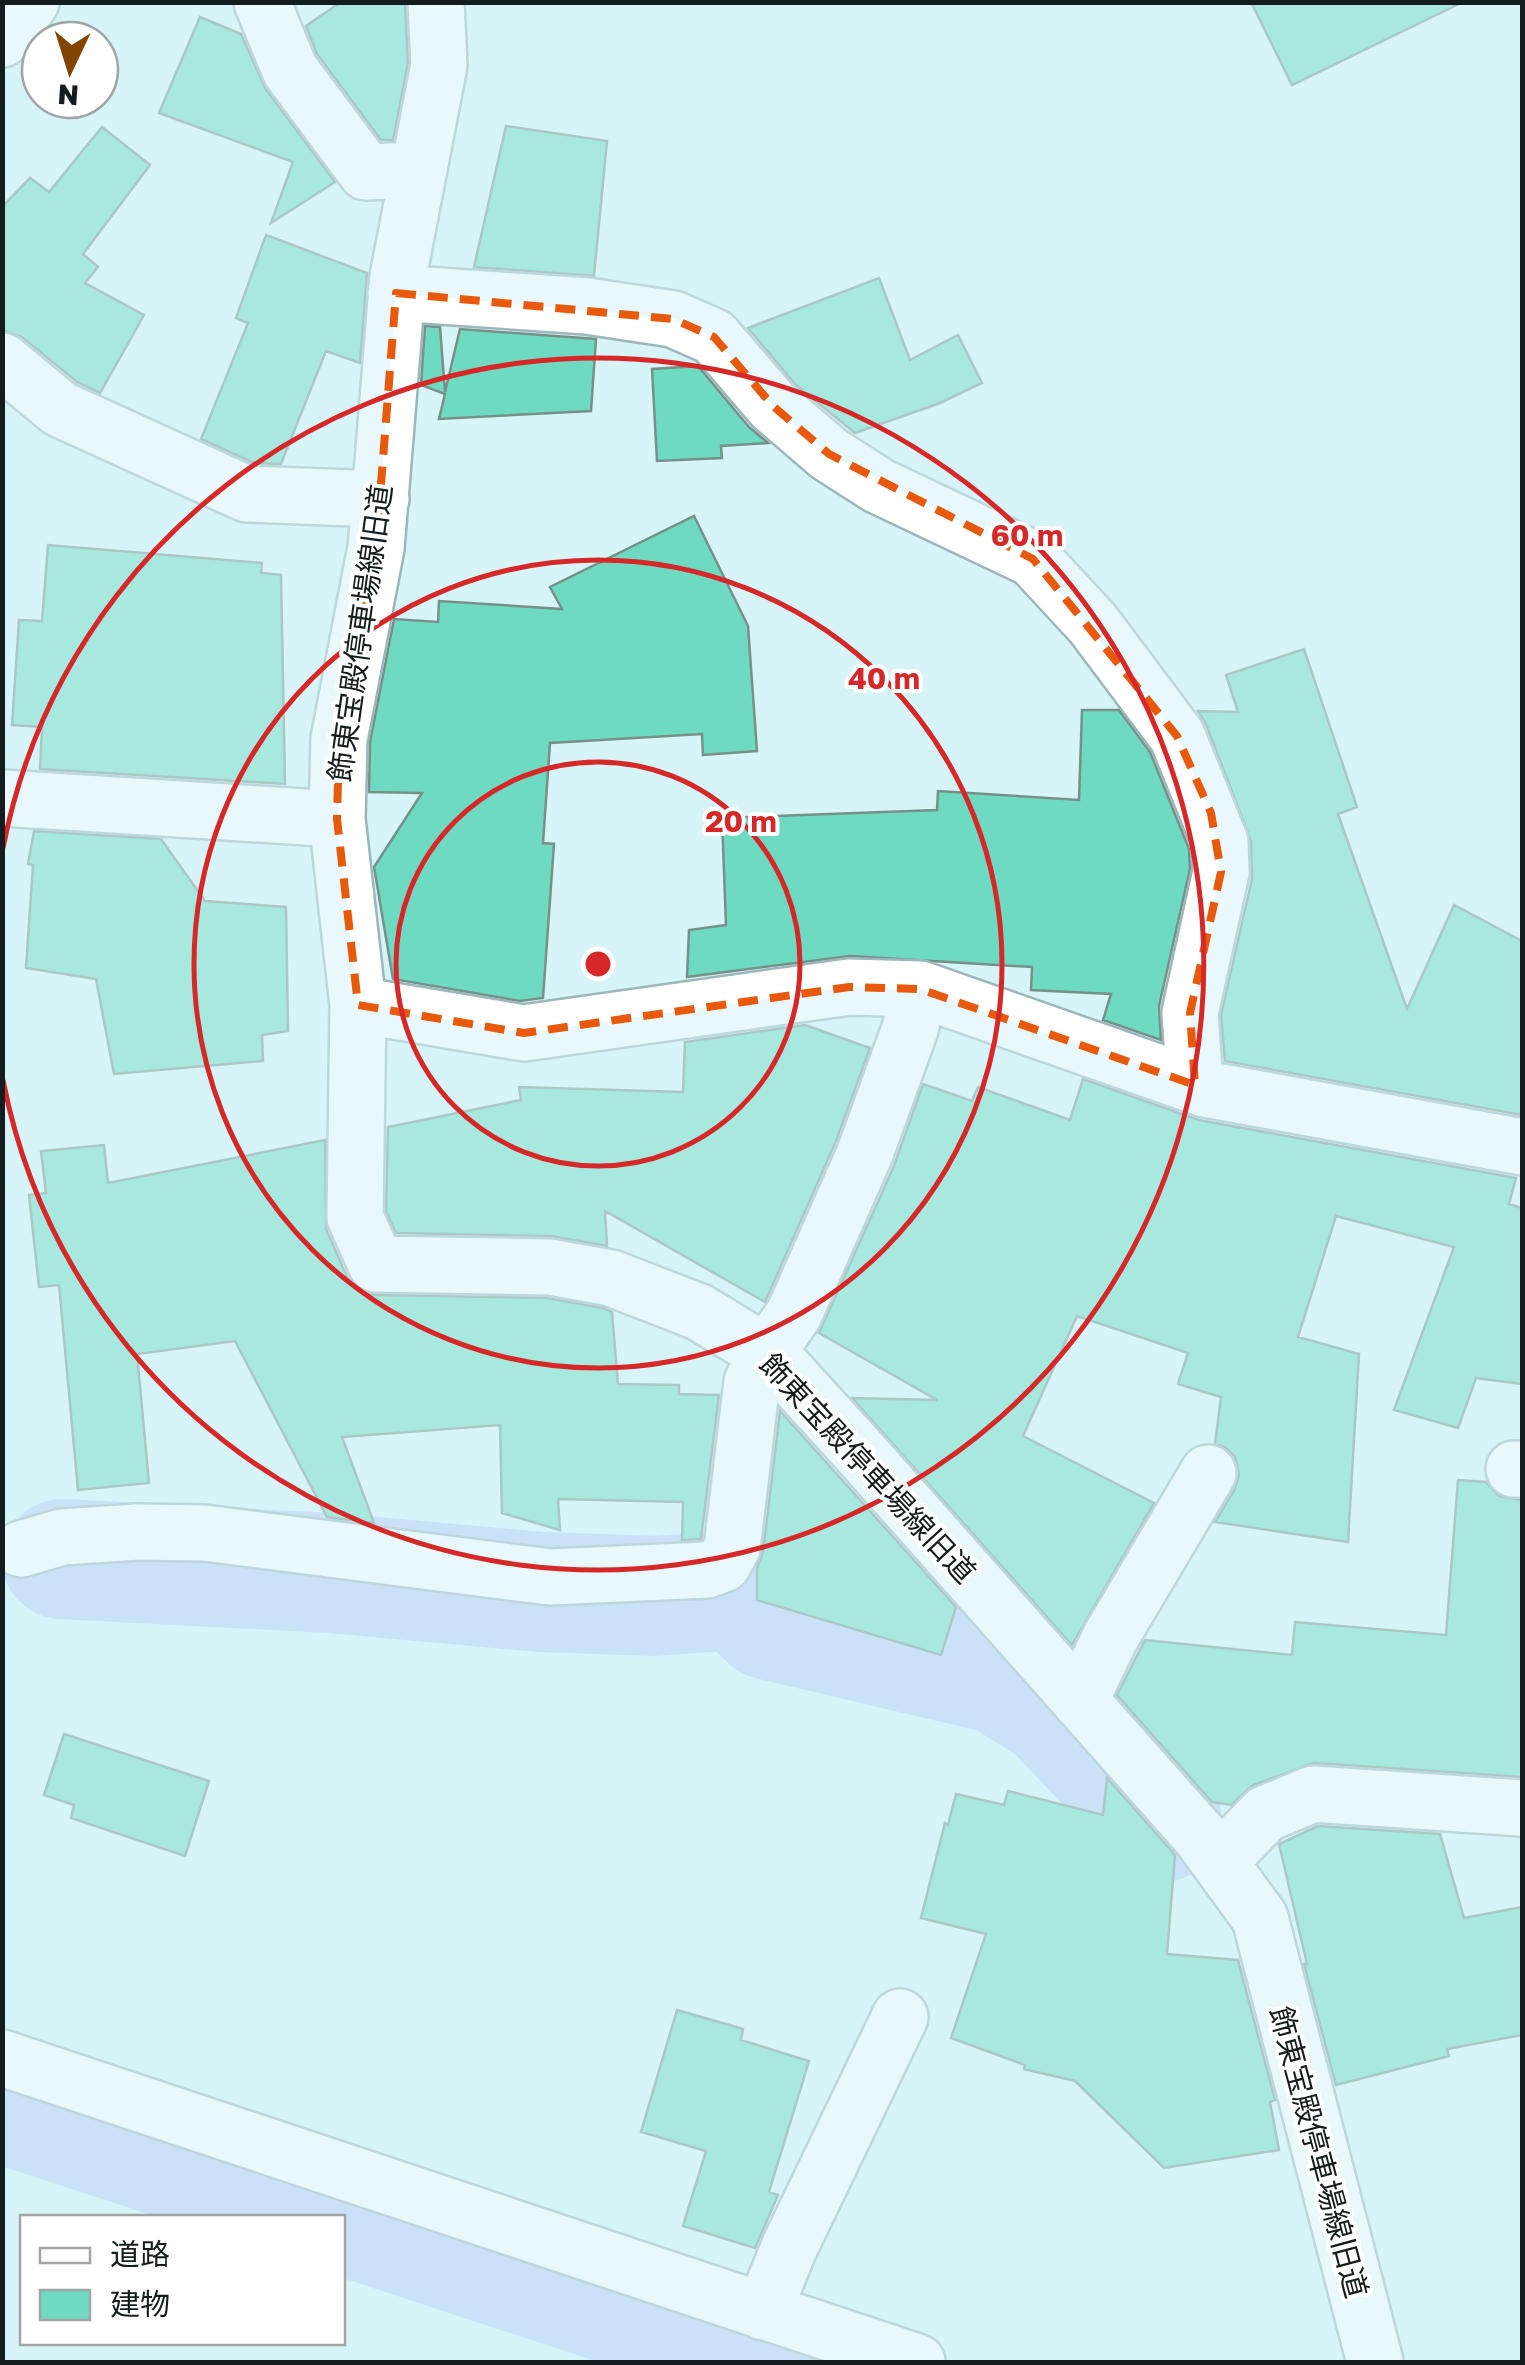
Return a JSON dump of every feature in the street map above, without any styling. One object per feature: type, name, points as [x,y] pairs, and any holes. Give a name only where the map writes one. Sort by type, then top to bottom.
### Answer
[{"type":"street","points":[[2,39],[31,2]]},
{"type":"street","points":[[262,2],[290,70],[366,172],[420,170]]},
{"type":"street","name":"飾東宝殿停車場線旧道","points":[[436,2],[439,65],[396,294],[376,548],[339,739],[337,820],[358,1005],[354,1217],[376,1264],[550,1267],[610,1278],[699,1312],[766,1354],[857,1449],[1201,1837],[1260,1918],[1375,2362]]},
{"type":"street","points":[[396,294],[587,306],[673,320],[714,337],[774,406],[829,454],[879,486],[1033,559],[1094,624],[1177,736],[1220,842],[1222,872],[1190,1013],[1194,1085]]},
{"type":"street","points":[[2,361],[60,409],[247,494],[381,499]]},
{"type":"street","points":[[2,798],[337,820]]},
{"type":"street","points":[[358,1005],[524,1034],[848,986],[920,989],[1194,1085],[1522,1147]]},
{"type":"street","points":[[21,1549],[62,1537],[204,1533],[550,1577],[707,1570],[723,1564],[732,1548],[752,1382],[794,1314],[865,1153],[910,1029],[920,989]]},
{"type":"street","points":[[1080,1701],[1110,1638],[1208,1473]]},
{"type":"street","points":[[1219,1862],[1265,1814],[1312,1794],[1522,1808]]},
{"type":"street","points":[[763,2312],[789,2248],[900,2017]]},
{"type":"street","points":[[2,2058],[917,2362]]},
{"type":"highlighted area","points":[[396,293],[673,319],[714,337],[773,406],[829,454],[1033,559],[1177,736],[1211,813],[1221,872],[1190,1013],[1195,1085],[920,989],[849,987],[524,1033],[358,1005],[337,819],[339,739],[376,548]]},
{"type":"building","points":[[341,2],[405,2],[408,63],[393,140],[381,140],[317,54],[306,26]]},
{"type":"building","points":[[1251,2],[1463,2],[1292,85]]},
{"type":"building","points":[[200,17],[241,34],[265,88],[335,182],[271,223],[293,162],[159,113]]},
{"type":"building","points":[[506,126],[607,141],[594,276],[474,267]]},
{"type":"building","points":[[102,127],[150,165],[83,254],[98,267],[85,283],[144,315],[100,393],[77,382],[22,337],[2,330],[2,207],[30,178],[49,192]]},
{"type":"building","points":[[266,235],[367,273],[360,363],[326,351],[281,464],[254,463],[201,439],[248,323],[236,318]]},
{"type":"building","points":[[879,278],[910,360],[958,335],[982,383],[940,403],[855,433],[795,384],[748,328]]},
{"type":"building","points":[[425,326],[440,327],[445,392],[460,329],[596,339],[591,411],[439,419],[445,394],[421,385]]},
{"type":"building","points":[[698,366],[749,427],[768,443],[721,446],[722,458],[657,461],[652,369]]},
{"type":"building","points":[[694,516],[748,626],[757,751],[703,755],[702,734],[550,743],[543,843],[554,844],[543,998],[520,1001],[393,979],[374,867],[422,793],[369,792],[370,742],[394,619],[438,622],[439,601],[562,609],[550,587]]},
{"type":"building","points":[[48,545],[262,563],[261,573],[281,575],[285,784],[40,769],[42,727],[12,725],[19,620],[42,621]]},
{"type":"building","points":[[1304,649],[1357,807],[1338,814],[1407,1009],[1454,905],[1522,941],[1522,1115],[1225,1061],[1221,1015],[1252,879],[1251,841],[1198,711],[1238,712],[1226,675]]},
{"type":"building","points":[[1082,710],[1119,710],[1150,752],[1189,849],[1190,869],[1159,1006],[1161,1040],[1103,1020],[1111,994],[1031,990],[1032,967],[850,956],[687,977],[689,930],[726,925],[722,818],[937,810],[938,791],[1079,800]]},
{"type":"building","points":[[34,831],[161,839],[205,901],[286,907],[288,1031],[262,1035],[263,1061],[114,1074],[96,979],[26,968],[33,865],[28,864]]},
{"type":"building","points":[[805,1025],[870,1048],[836,1141],[765,1302],[605,1211],[607,1246],[551,1236],[396,1233],[386,1211],[388,1127],[521,1100],[519,1087],[683,1092],[685,1042]]},
{"type":"building","points":[[1083,1079],[1199,1120],[1516,1178],[1509,1204],[1522,1208],[1522,1384],[1476,1378],[1458,1428],[1394,1410],[1454,1247],[1336,1216],[1298,1337],[1359,1354],[1348,1542],[1215,1522],[1235,1489],[1239,1474],[1235,1457],[1215,1444],[1221,1397],[1178,1384],[1188,1353],[1077,1316],[1023,1436],[1154,1503],[1072,1645],[852,1398],[937,1400],[819,1333],[894,1166],[923,1084],[972,1101],[978,1087],[1070,1120]]},
{"type":"building","points":[[325,1140],[326,1229],[347,1277],[360,1291],[375,1295],[547,1298],[603,1308],[612,1312],[618,1384],[679,1385],[679,1394],[719,1395],[701,1539],[682,1540],[683,1502],[558,1499],[560,1530],[502,1513],[500,1425],[342,1437],[374,1523],[327,1517],[235,1341],[137,1354],[149,1483],[78,1490],[59,1285],[39,1287],[29,1195],[46,1193],[41,1151],[104,1145],[108,1183]]},
{"type":"building","points":[[780,1411],[956,1607],[941,1655],[757,1600],[757,1568],[763,1552]]},
{"type":"building","points":[[1458,1480],[1486,1482],[1499,1496],[1522,1500],[1522,1777],[1314,1763],[1253,1785],[1231,1805],[1212,1802],[1117,1695],[1145,1640],[1292,1655],[1295,1622],[1446,1635]]},
{"type":"building","points":[[64,1734],[209,1781],[185,1856],[71,1818],[74,1805],[44,1795]]},
{"type":"building","points":[[1107,1778],[1175,1855],[1167,1954],[1238,1960],[1275,2100],[1270,2102],[1279,2150],[1164,2168],[1075,2081],[1024,2069],[1025,2065],[951,2038],[986,1934],[921,1918],[956,1794],[1004,1805],[1008,1791],[1103,1815]]},
{"type":"building","points":[[1318,1826],[1440,1834],[1464,1918],[1522,1907],[1522,2035],[1447,2049],[1449,2056],[1336,2085],[1304,1964],[1279,1844]]},
{"type":"building","points":[[677,2010],[743,2029],[741,2040],[809,2061],[769,2192],[778,2195],[755,2248],[683,2226],[706,2151],[641,2132]]},
{"type":"waterway","points":[[62,1559],[331,1573],[541,1592],[655,1596],[738,1590],[770,1620],[1000,1674],[1054,1708],[1162,1822]]},
{"type":"waterway","points":[[2,2103],[343,2215]]},
{"type":"waterway","points":[[345,2216],[791,2362]]}]
